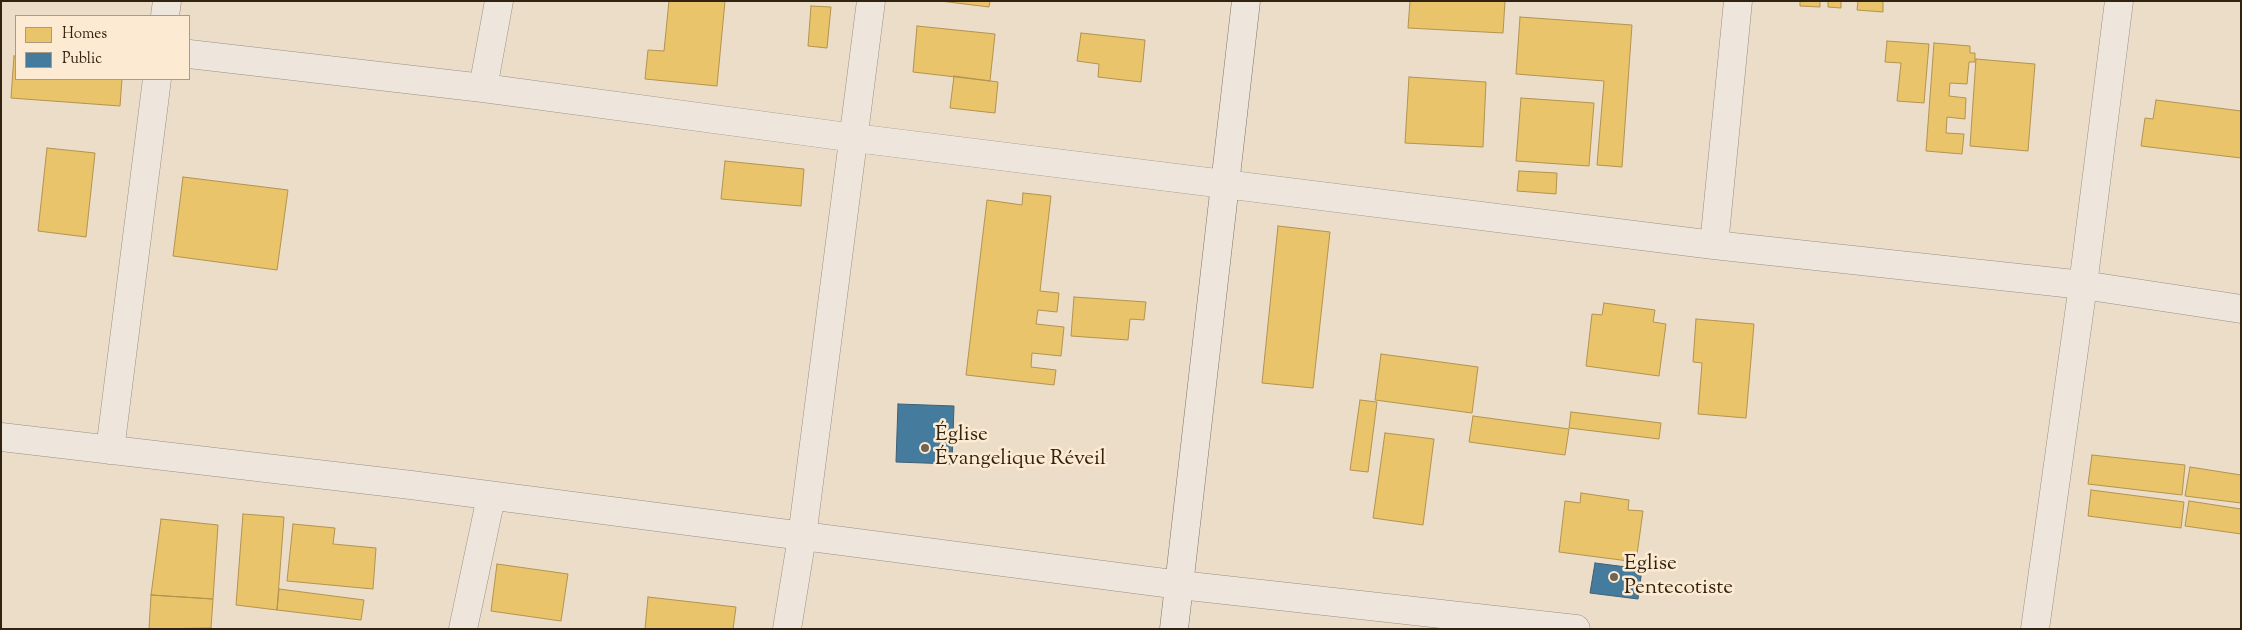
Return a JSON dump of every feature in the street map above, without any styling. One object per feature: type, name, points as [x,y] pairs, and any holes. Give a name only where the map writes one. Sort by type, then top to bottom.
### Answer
[{"type":"street","points":[[165,15],[167,1]]},
{"type":"street","points":[[484,88],[500,1]]},
{"type":"street","points":[[787,629],[802,537],[855,138],[871,1]]},
{"type":"street","points":[[1174,629],[1246,1]]},
{"type":"street","points":[[1714,244],[1738,1]]},
{"type":"street","points":[[2035,629],[2083,285],[2119,1]]},
{"type":"street","points":[[190,54],[484,88],[855,138],[1714,244],[2083,285],[2241,309]]},
{"type":"street","points":[[110,450],[157,80]]},
{"type":"street","points":[[1,437],[411,486],[1180,585],[1576,629]]},
{"type":"street","points":[[463,629],[491,497]]},
{"type":"building: Homes","points":[[669,1],[725,1],[717,86],[645,79],[648,50],[664,51]]},
{"type":"building: Homes","points":[[940,1],[990,1],[989,7]]},
{"type":"building: Homes","points":[[1410,1],[1505,1],[1503,33],[1408,28]]},
{"type":"building: Homes","points":[[1800,1],[1820,1],[1820,7],[1800,6]]},
{"type":"building: Homes","points":[[1828,1],[1841,1],[1841,8],[1828,7]]},
{"type":"building: Homes","points":[[1858,1],[1883,1],[1883,12],[1857,10]]},
{"type":"building: Homes","points":[[811,6],[831,7],[827,48],[808,46]]},
{"type":"building: Homes","points":[[1520,17],[1632,25],[1622,167],[1597,165],[1604,81],[1516,74]]},
{"type":"building: Homes","points":[[917,26],[995,34],[990,81],[913,72]]},
{"type":"building: Homes","points":[[1081,33],[1145,40],[1141,82],[1098,77],[1099,64],[1077,61]]},
{"type":"building: Homes","points":[[1887,41],[1929,44],[1924,103],[1897,101],[1901,63],[1885,62]]},
{"type":"building: Homes","points":[[1934,43],[1970,46],[1970,53],[1975,53],[1975,62],[1969,62],[1967,84],[1950,83],[1949,96],[1966,98],[1965,119],[1947,117],[1946,133],[1964,134],[1962,154],[1926,151]]},
{"type":"building: Homes","points":[[14,56],[15,80],[122,80],[120,106],[11,98]]},
{"type":"building: Homes","points":[[1976,59],[2035,64],[2028,151],[1970,146]]},
{"type":"building: Homes","points":[[954,76],[998,82],[995,113],[950,108]]},
{"type":"building: Homes","points":[[1409,77],[1486,82],[1483,147],[1405,143]]},
{"type":"building: Homes","points":[[1521,98],[1594,103],[1589,166],[1516,161]]},
{"type":"building: Homes","points":[[2156,100],[2241,111],[2241,158],[2141,146],[2145,118],[2153,119]]},
{"type":"building: Homes","points":[[47,148],[95,153],[86,237],[38,231]]},
{"type":"building: Homes","points":[[725,161],[804,169],[801,206],[721,199]]},
{"type":"building: Homes","points":[[1519,171],[1557,173],[1556,194],[1517,191]]},
{"type":"building: Homes","points":[[183,177],[288,190],[277,270],[173,256]]},
{"type":"building: Homes","points":[[1023,193],[1051,196],[1040,291],[1059,293],[1057,312],[1038,310],[1036,324],[1064,327],[1061,356],[1032,353],[1031,367],[1056,370],[1054,385],[966,375],[987,200],[1022,205]]},
{"type":"building: Homes","points":[[1278,226],[1330,232],[1313,388],[1262,383]]},
{"type":"building: Homes","points":[[1074,297],[1146,302],[1144,320],[1130,319],[1128,340],[1071,336]]},
{"type":"building: Homes","points":[[1604,303],[1655,310],[1653,322],[1666,324],[1659,376],[1586,366],[1592,314],[1602,315]]},
{"type":"building: Homes","points":[[1696,319],[1754,324],[1746,418],[1698,414],[1702,363],[1693,362]]},
{"type":"building: Homes","points":[[1381,354],[1478,367],[1472,413],[1375,400]]},
{"type":"building: Homes","points":[[1360,400],[1377,402],[1368,472],[1350,470]]},
{"type":"building: Homes","points":[[1571,412],[1661,423],[1659,439],[1569,428]]},
{"type":"building: Homes","points":[[1473,416],[1569,429],[1565,455],[1469,442]]},
{"type":"building: Homes","points":[[1385,433],[1434,439],[1423,525],[1373,518]]},
{"type":"building: Homes","points":[[2092,455],[2185,465],[2182,495],[2088,484]]},
{"type":"building: Homes","points":[[2190,467],[2241,475],[2241,503],[2185,496]]},
{"type":"building: Homes","points":[[2091,490],[2184,502],[2181,528],[2088,516]]},
{"type":"building: Homes","points":[[1581,493],[1629,500],[1628,510],[1643,511],[1636,562],[1559,552],[1565,501],[1580,503]]},
{"type":"building: Homes","points":[[2189,501],[2241,509],[2241,534],[2185,526]]},
{"type":"building: Homes","points":[[243,514],[284,517],[277,610],[236,605]]},
{"type":"building: Homes","points":[[161,519],[218,525],[213,599],[151,595]]},
{"type":"building: Homes","points":[[293,524],[335,528],[333,544],[376,548],[373,589],[287,581]]},
{"type":"building: Homes","points":[[497,564],[568,574],[561,621],[491,611]]},
{"type":"building: Homes","points":[[279,589],[364,600],[361,620],[277,610]]},
{"type":"building: Homes","points":[[151,595],[213,599],[211,628],[149,629]]},
{"type":"building: Homes","points":[[648,597],[736,607],[733,629],[645,629]]},
{"type":"building: Public","points":[[898,404],[954,406],[952,464],[896,462]]},
{"type":"building: Public","points":[[1595,563],[1642,569],[1638,599],[1590,593]]},
{"type":"place","name":"Église Évangelique Réveil","points":[[925,448]]},
{"type":"place","name":"Eglise Pentecotiste","points":[[1614,577]]}]
